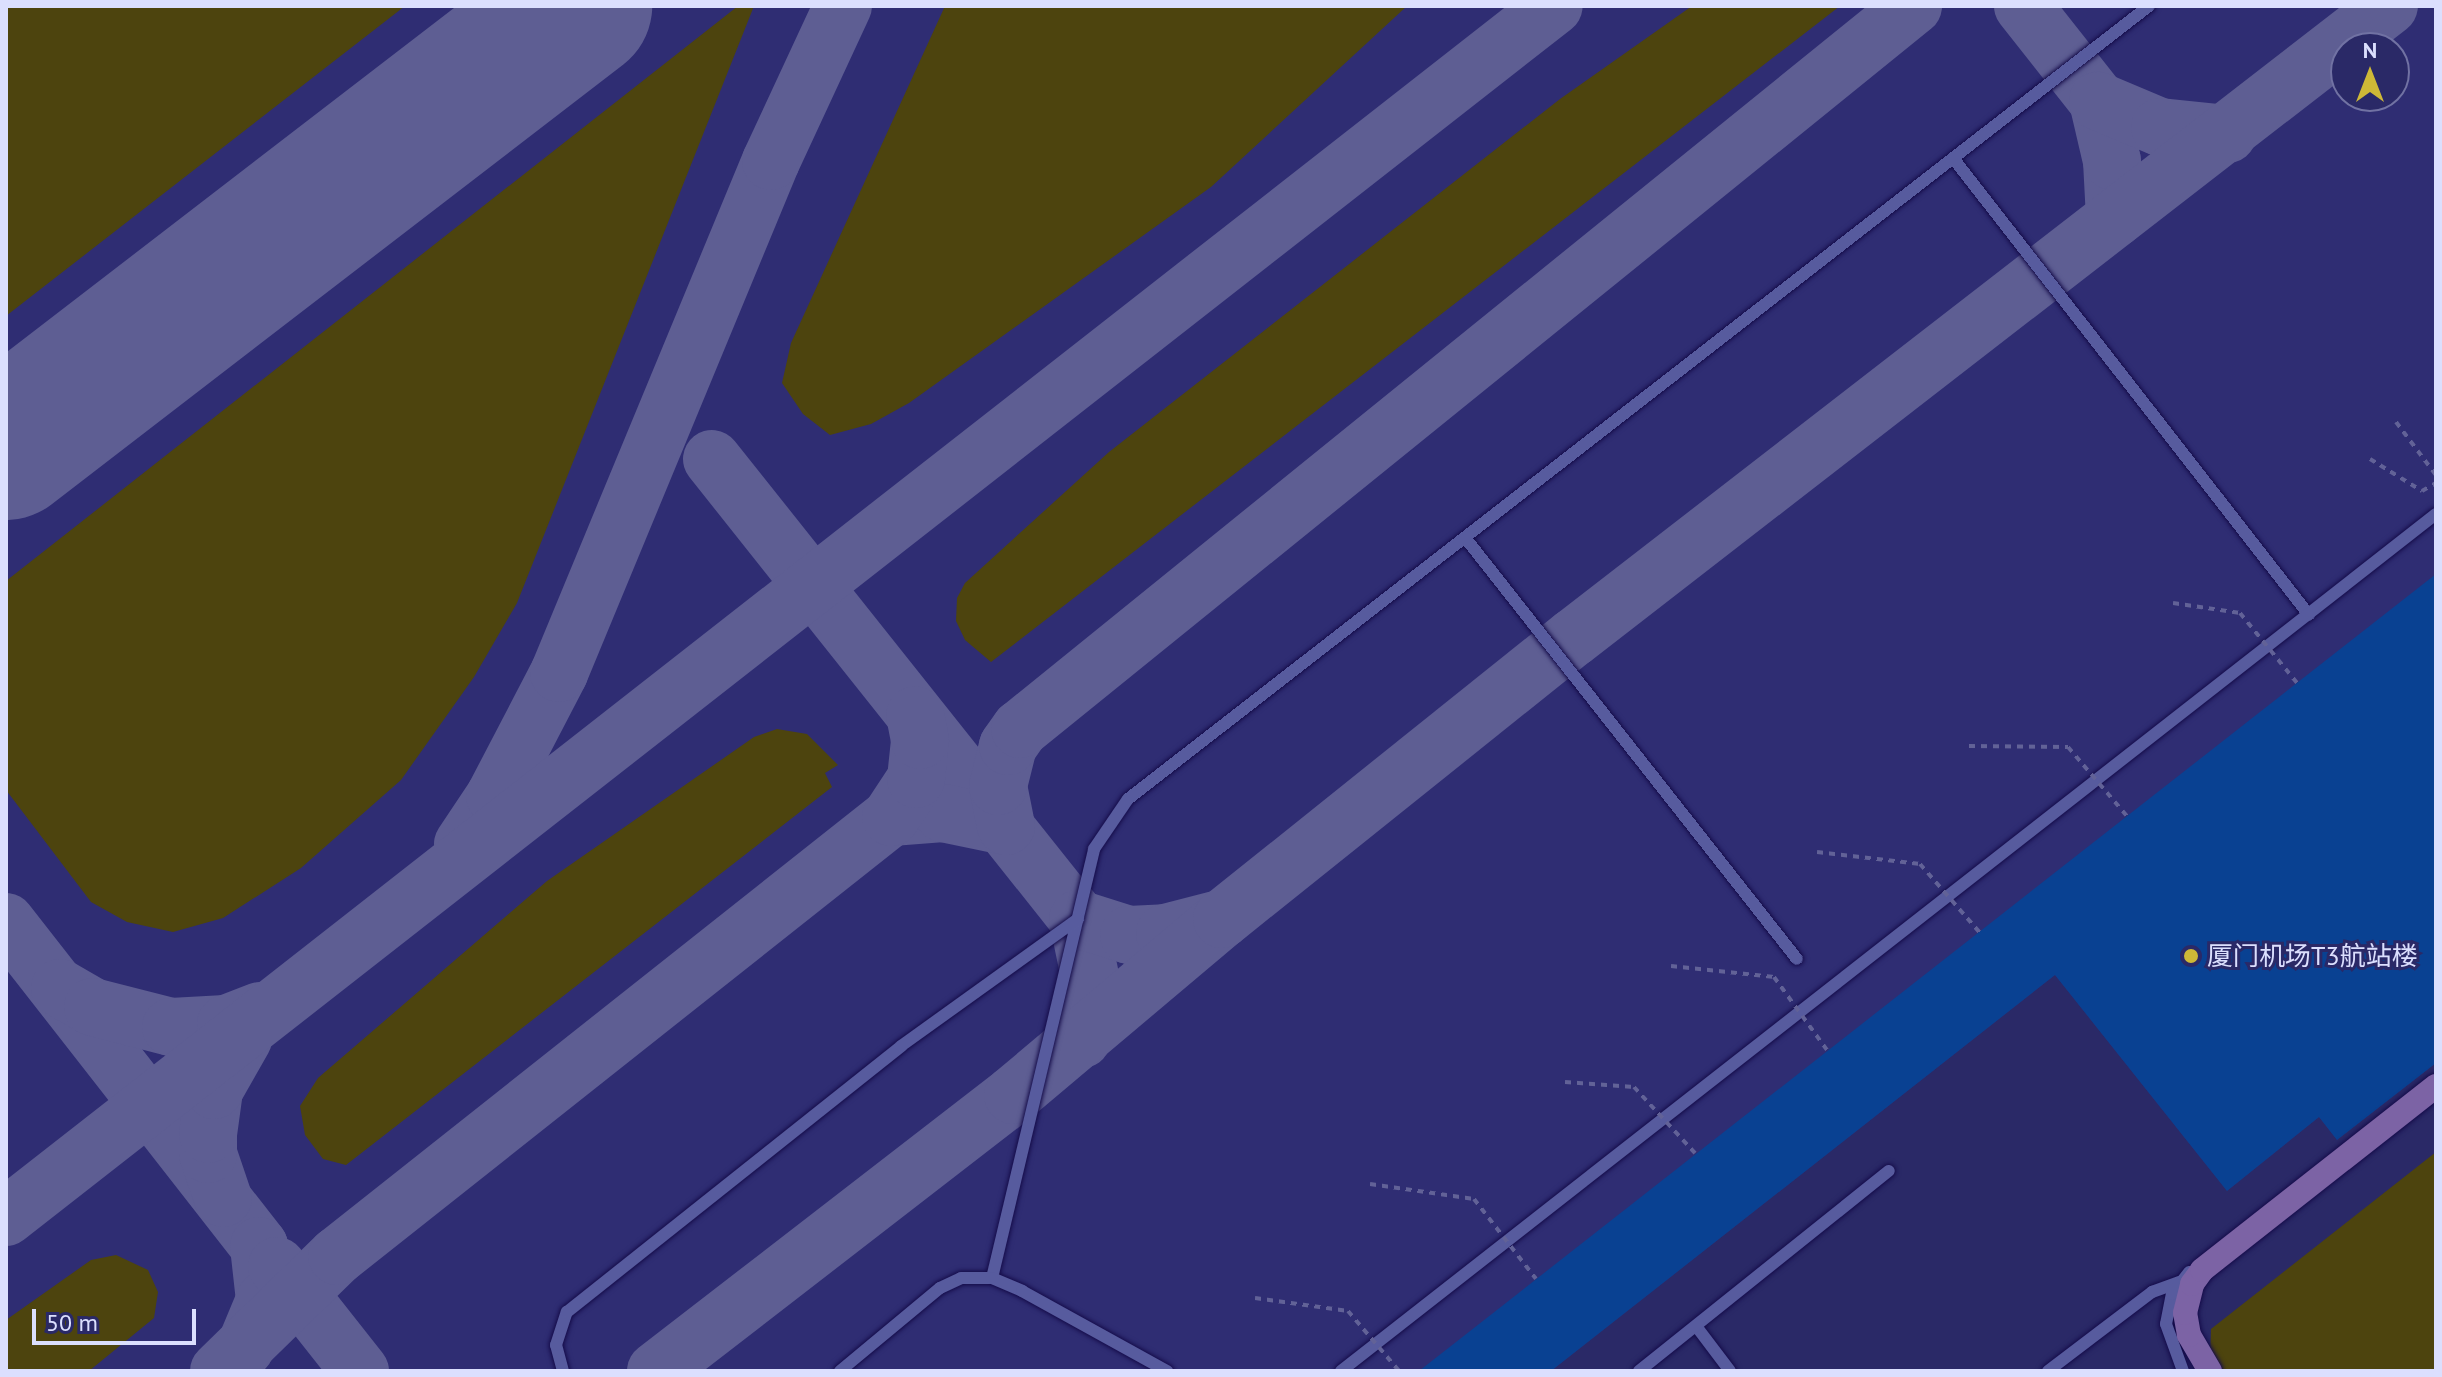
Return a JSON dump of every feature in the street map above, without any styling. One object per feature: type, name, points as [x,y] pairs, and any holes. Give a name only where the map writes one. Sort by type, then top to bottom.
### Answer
[{"type":"main road","points":[[2210,1371],[2189,1335],[2185,1313],[2192,1284],[2202,1270],[2436,1086]]},
{"type":"lane","points":[[992,1278],[1094,849],[1128,799],[1467,540],[2149,6]]},
{"type":"lane","points":[[1953,158],[2309,615]]},
{"type":"lane","points":[[1341,1371],[2436,514]]},
{"type":"lane","points":[[1467,540],[1797,959]]},
{"type":"lane","points":[[563,1371],[556,1345],[567,1312],[901,1046],[1078,919]]},
{"type":"lane","points":[[2183,1371],[2166,1324],[2172,1294],[2180,1282],[2436,1076]]},
{"type":"lane","points":[[1639,1371],[1889,1171]]},
{"type":"lane","points":[[840,1371],[940,1288],[961,1278],[992,1278],[1167,1371]]},
{"type":"lane","points":[[2048,1371],[2152,1292],[2180,1282]]},
{"type":"lane","points":[[1696,1326],[1730,1371]]},
{"type":"path","points":[[2396,422],[2436,475]]},
{"type":"path","points":[[2370,459],[2422,491],[2436,483]]},
{"type":"path","points":[[2173,603],[2240,613],[2297,683]]},
{"type":"path","points":[[1969,746],[2068,747],[2127,816]]},
{"type":"path","points":[[1817,852],[1920,864],[1982,935]]},
{"type":"path","points":[[1671,966],[1774,977],[1827,1050]]},
{"type":"path","points":[[1565,1082],[1634,1087],[1695,1153]]},
{"type":"path","points":[[1370,1184],[1474,1199],[1536,1279]]},
{"type":"path","points":[[1255,1298],[1348,1311],[1399,1371]]},
{"type":"shaded area","points":[[6,6],[2436,6],[2436,1063],[2337,1140],[2319,1117],[2227,1191],[2055,975],[1551,1371],[6,1371]]},
{"type":"shaded area","points":[[6,6],[405,6],[6,316]]},
{"type":"shaded area","points":[[738,6],[754,6],[517,603],[474,677],[401,780],[301,868],[223,918],[173,932],[127,922],[91,902],[6,790],[6,581]]},
{"type":"shaded area","points":[[945,6],[1407,6],[1211,187],[909,403],[871,424],[830,435],[803,414],[782,383],[791,343]]},
{"type":"shaded area","points":[[1692,6],[1840,6],[991,662],[965,640],[956,621],[957,598],[965,583],[1109,452],[1560,99]]},
{"type":"shaded area","points":[[777,729],[807,734],[838,765],[825,773],[832,787],[346,1165],[323,1159],[305,1135],[300,1106],[318,1078],[547,881],[754,737]]},
{"type":"shaded area","points":[[2436,1152],[2436,1371],[2220,1371],[2210,1358],[2211,1329]]},
{"type":"shaded area","points":[[116,1255],[148,1270],[158,1292],[154,1318],[89,1371],[6,1371],[6,1320],[91,1260]]},
{"type":"building","name":"厦门机场T3航站楼","points":[[2436,574],[2436,1063],[2337,1140],[2319,1117],[2227,1191],[2055,975],[1551,1371],[1419,1371]]},
{"type":"taxiway","points":[[463,844],[495,796],[559,673],[771,161],[843,6]]},
{"type":"taxiway","points":[[6,1217],[1554,6]]},
{"type":"taxiway","points":[[891,817],[943,813],[1006,826],[998,786],[1008,746],[1020,729],[1913,6]]},
{"type":"taxiway","points":[[2023,6],[2098,101]]},
{"type":"taxiway","points":[[656,1371],[1013,1095],[1222,919],[1573,638],[2389,6]]},
{"type":"taxiway","points":[[2115,218],[2112,161],[2098,101],[2160,127],[2228,134]]},
{"type":"taxiway","points":[[712,459],[1078,919]]},
{"type":"taxiway","points":[[219,1371],[337,1256],[891,817],[916,779],[920,740],[915,715]]},
{"type":"taxiway","points":[[1082,1039],[1091,981],[1078,919],[1129,935],[1165,933],[1216,920]]},
{"type":"taxiway","points":[[6,922],[259,1246],[265,1300],[245,1348]]},
{"type":"taxiway","points":[[60,988],[93,1007],[171,1027],[226,1024],[260,1011]]},
{"type":"taxiway","points":[[223,1198],[208,1154],[208,1134],[214,1090],[243,1039]]},
{"type":"taxiway","points":[[277,1266],[360,1371]]},
{"type":"runway","points":[[6,446],[578,6]]},
{"type":"place","name":"厦门机场T3航站楼","points":[[2191,956]]}]
